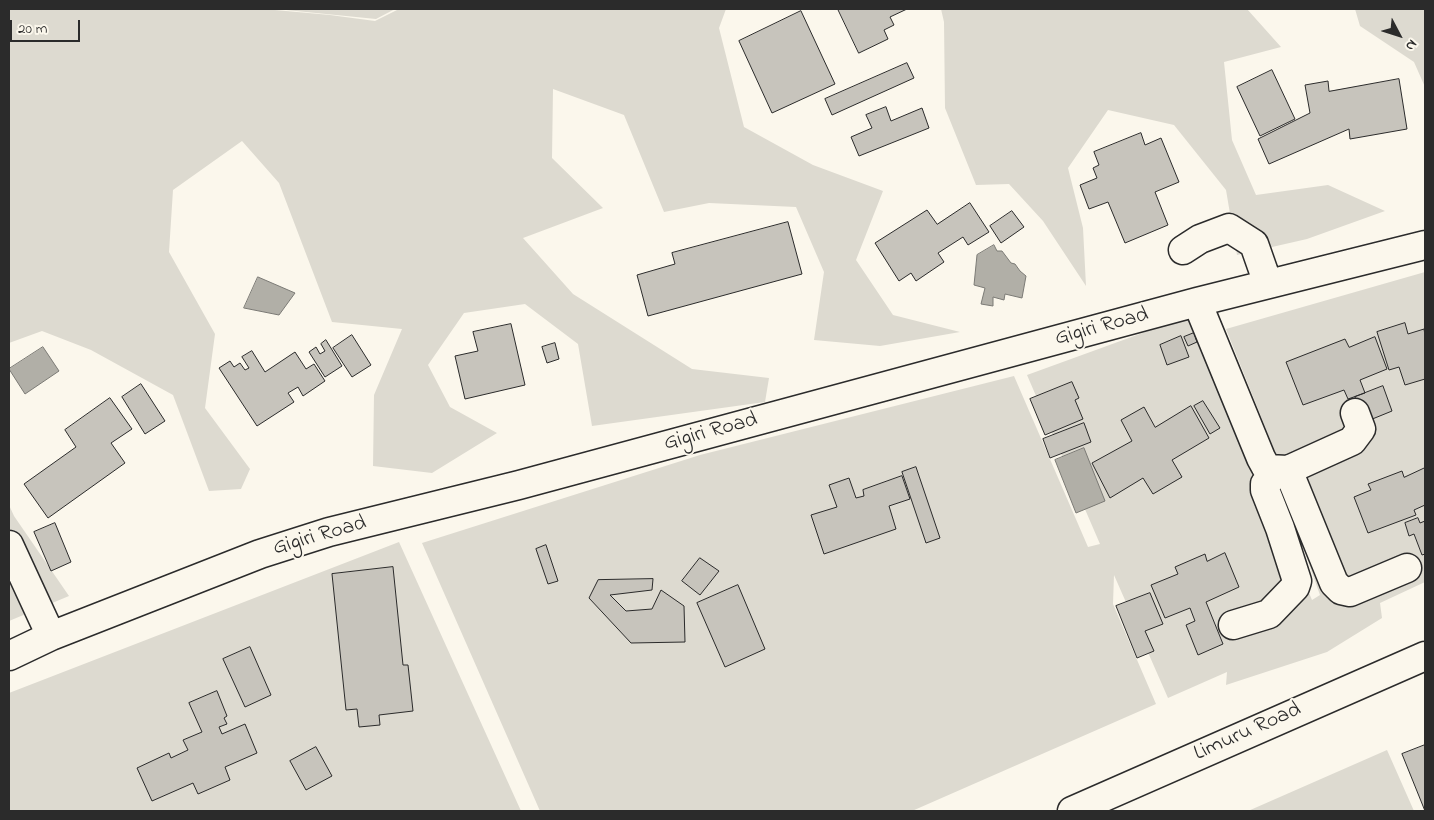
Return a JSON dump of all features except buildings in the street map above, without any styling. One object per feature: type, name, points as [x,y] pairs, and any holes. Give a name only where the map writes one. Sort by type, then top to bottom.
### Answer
[{"type":"street","points":[[1183,250],[1200,239],[1229,228],[1254,244],[1268,284]]},
{"type":"street","name":"Gigiri Road","points":[[9,656],[51,636],[260,554],[329,532],[528,483],[1197,302],[1425,245]]},
{"type":"street","points":[[1197,302],[1261,458],[1278,469],[1334,583],[1341,590],[1350,592],[1406,568]]},
{"type":"street","points":[[1233,625],[1269,614],[1295,587],[1297,581],[1280,528],[1265,490],[1265,484],[1278,469],[1352,441],[1361,429],[1356,412]]},
{"type":"street","points":[[9,545],[51,636]]},
{"type":"street","name":"Limuru Road","points":[[1072,811],[1425,656]]},
{"type":"shaded area","points":[[9,9],[264,9],[375,21],[399,9],[726,9],[719,28],[744,127],[813,165],[883,191],[856,260],[893,315],[960,332],[880,346],[814,340],[824,272],[796,207],[709,203],[664,212],[624,115],[553,89],[552,158],[603,208],[523,238],[573,294],[692,369],[769,378],[765,402],[592,426],[578,344],[525,304],[464,313],[428,365],[450,407],[497,433],[432,473],[373,466],[374,395],[402,329],[332,322],[279,183],[242,141],[173,190],[169,252],[215,334],[205,408],[250,469],[241,489],[209,491],[173,395],[91,350],[42,331],[9,343]]},
{"type":"shaded area","points":[[276,9],[395,9],[376,19]]},
{"type":"shaded area","points":[[941,9],[1247,9],[1281,47],[1224,62],[1232,140],[1256,195],[1328,185],[1385,211],[1307,239],[1237,255],[1226,190],[1174,125],[1108,110],[1068,168],[1083,228],[1086,286],[1043,221],[1009,184],[976,185],[945,108],[944,22]]},
{"type":"shaded area","points":[[1355,9],[1425,9],[1425,87],[1414,62],[1360,26]]},
{"type":"shaded area","points":[[994,245],[997,251],[1002,251],[1011,263],[1015,264],[1026,276],[1022,298],[1005,294],[1004,300],[993,297],[993,306],[981,304],[985,288],[974,285],[977,255]]},
{"type":"shaded area","points":[[1425,272],[1425,582],[1380,603],[1382,618],[1327,652],[1226,685],[1227,672],[1168,698],[1114,575],[1113,604],[1156,704],[912,811],[540,811],[422,543],[700,455],[1014,376],[1088,547],[1100,544],[1027,375],[1192,315],[1312,600],[1320,595],[1282,489],[1290,489],[1226,329]]},
{"type":"shaded area","points":[[258,277],[295,293],[279,315],[244,308]]},
{"type":"shaded area","points":[[43,347],[59,371],[25,394],[9,369]]},
{"type":"shaded area","points":[[1084,448],[1105,501],[1076,513],[1055,460]]},
{"type":"shaded area","points":[[9,505],[14,516],[69,596],[9,621]]},
{"type":"shaded area","points":[[399,542],[521,811],[9,811],[9,693]]},
{"type":"shaded area","points":[[1387,750],[1414,811],[1248,811]]}]
